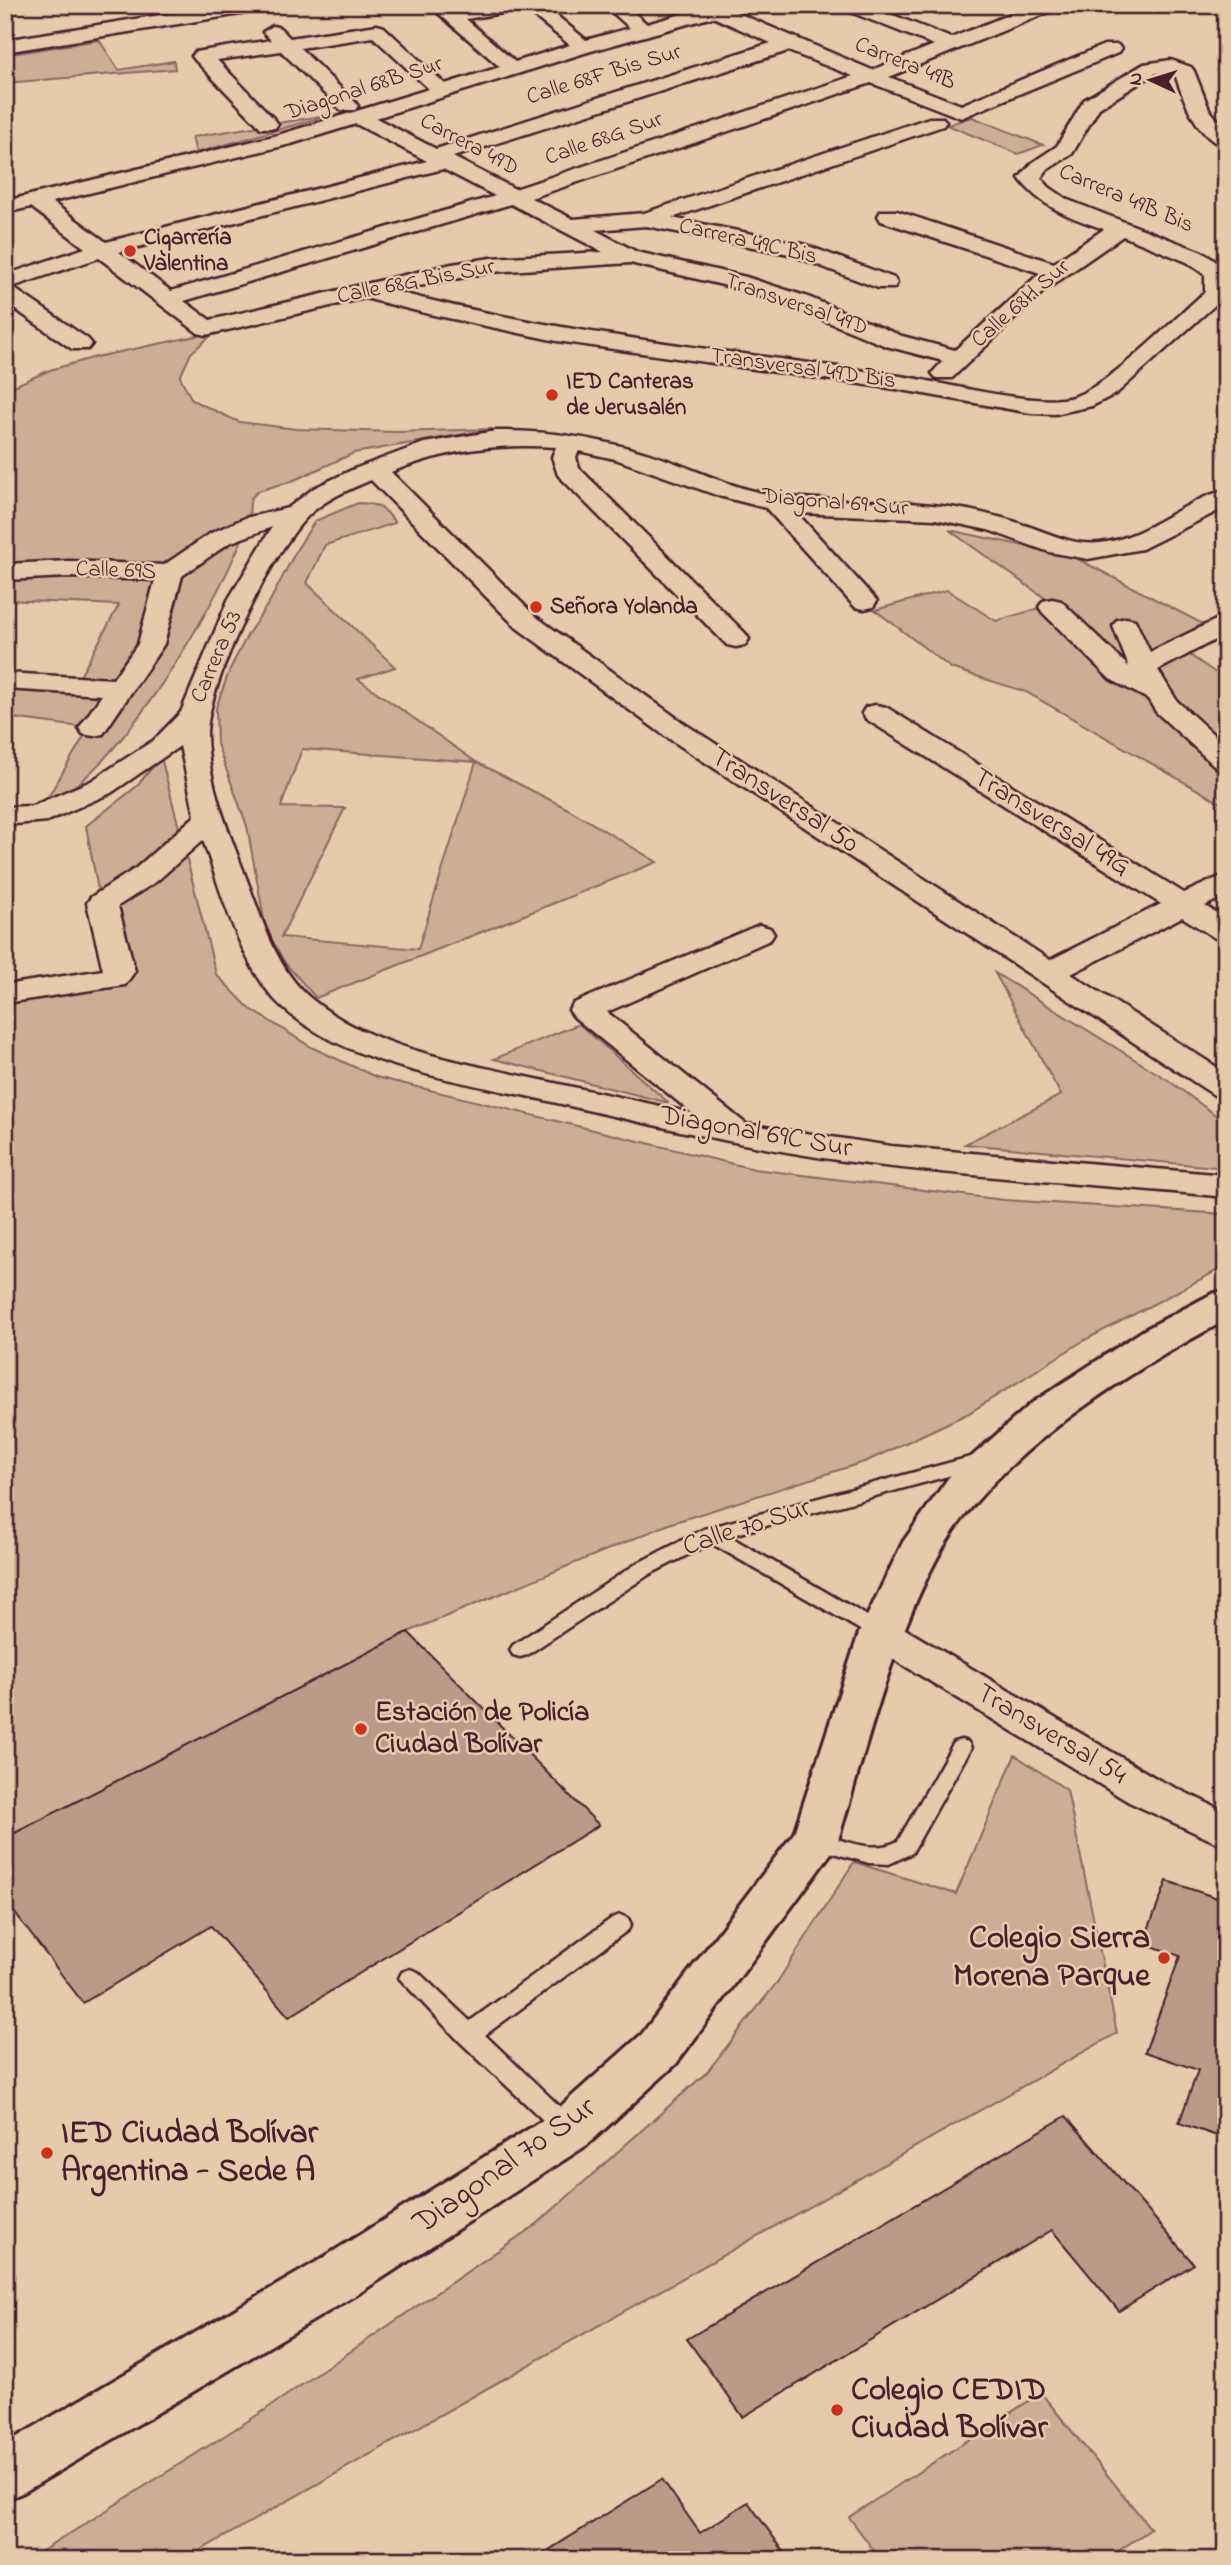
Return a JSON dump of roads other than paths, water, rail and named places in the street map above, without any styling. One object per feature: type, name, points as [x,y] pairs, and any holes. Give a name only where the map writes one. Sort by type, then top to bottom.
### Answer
[{"type":"street","points":[[445,10],[515,5]]},
{"type":"street","points":[[532,5],[577,41]]},
{"type":"street","points":[[613,5],[639,26]]},
{"type":"street","points":[[850,5],[952,45]]},
{"type":"street","points":[[5,46],[253,7]]},
{"type":"street","name":"Carrera 49D","points":[[253,7],[284,43],[354,112],[630,257]]},
{"type":"street","name":"Calle 68G Sur","points":[[167,299],[513,197],[871,77],[952,45],[1033,7]]},
{"type":"street","name":"Carrera 49B","points":[[725,8],[789,44],[961,112],[1111,49]]},
{"type":"street","name":"Diagonal 68B Sur","points":[[5,207],[119,177],[284,140],[354,112],[725,8]]},
{"type":"street","points":[[445,10],[505,62]]},
{"type":"street","points":[[268,124],[202,56],[377,31],[435,84]]},
{"type":"street","name":"Calle 68F Bis Sur","points":[[5,282],[102,250],[441,159],[789,44]]},
{"type":"street","name":"Carrera 49B Bis","points":[[1077,403],[1098,396],[1109,387],[1214,296],[1219,282],[1217,274],[1194,256],[1119,229],[1045,195],[1034,187],[1030,178],[1040,166],[1065,150],[1091,104],[1151,68],[1171,66],[1184,71],[1194,103],[1212,129],[1226,141]]},
{"type":"street","points":[[571,226],[647,219],[936,122]]},
{"type":"street","points":[[35,200],[167,299]]},
{"type":"street","points":[[889,216],[1055,271]]},
{"type":"street","name":"Carrera 49C Bis","points":[[647,219],[795,249],[887,283]]},
{"type":"street","name":"Calle 68H Sur","points":[[930,387],[1055,271],[1119,229]]},
{"type":"street","name":"Calle 68G Bis Sur","points":[[167,299],[206,328],[452,271],[491,265],[630,257]]},
{"type":"street","name":"Transversal 49D","points":[[630,257],[738,282],[800,302],[894,341],[960,358]]},
{"type":"street","name":"Transversal 49D Bis","points":[[365,291],[438,312],[538,332],[930,387],[1025,405],[1054,407],[1077,403]]},
{"type":"street","points":[[5,292],[80,344]]},
{"type":"street","points":[[376,471],[442,445],[479,437],[529,436],[570,442],[564,457],[567,470],[736,639]]},
{"type":"street","name":"Diagonal 69 Sur","points":[[570,442],[607,449],[735,492],[774,502],[904,508],[951,514],[1018,531],[1059,550],[1101,551],[1123,547],[1226,497]]},
{"type":"street","name":"Carrera 53","points":[[302,1008],[273,979],[209,818],[196,757],[192,716],[248,586],[295,514],[331,489],[376,471]]},
{"type":"street","name":"Transversal 50","points":[[376,471],[526,622],[589,669],[675,730],[1226,1088]]},
{"type":"street","points":[[774,502],[864,601]]},
{"type":"street","name":"Calle 69S","points":[[5,572],[69,569],[170,573],[220,538],[254,523],[295,514]]},
{"type":"street","points":[[93,727],[123,688],[150,644],[170,573]]},
{"type":"street","points":[[1052,607],[1120,673],[1158,693]]},
{"type":"street","points":[[1143,667],[1226,623]]},
{"type":"street","points":[[1126,626],[1143,667],[1166,706],[1226,761]]},
{"type":"street","points":[[5,681],[123,688]]},
{"type":"street","name":"Transversal 49G","points":[[876,713],[1226,932]]},
{"type":"street","points":[[5,816],[37,815],[101,787],[164,746],[192,716]]},
{"type":"street","points":[[5,994],[114,978],[120,971],[102,902],[137,884],[209,818]]},
{"type":"street","points":[[1049,973],[1226,883]]},
{"type":"street","points":[[740,1134],[585,1010],[759,934]]},
{"type":"street","name":"Diagonal 69C Sur","points":[[302,1008],[343,1031],[382,1048],[446,1068],[740,1134],[847,1151],[1226,1186]]},
{"type":"street","name":"Calle 70 Sur","points":[[881,1633],[918,1553],[940,1519],[964,1487],[996,1456],[1046,1413],[1082,1388],[1158,1339],[1226,1303]]},
{"type":"street","name":"Transversal 54","points":[[881,1633],[1144,1791],[1226,1831]]},
{"type":"street","name":"Diagonal 70 Sur","points":[[5,2474],[337,2278],[569,2130],[659,2049],[815,1840],[881,1633]]},
{"type":"lane","name":"Calle 70 Sur","points":[[520,1650],[643,1569],[711,1534],[996,1456]]},
{"type":"lane","points":[[711,1534],[881,1633]]},
{"type":"lane","points":[[815,1840],[869,1855],[889,1856],[905,1847],[961,1748]]},
{"type":"lane","points":[[468,2035],[620,1924]]},
{"type":"lane","points":[[410,1978],[569,2130]]},
{"type":"place","name":"Cigarrería Valentina","points":[[130,251]]},
{"type":"place","name":"IED Canteras de Jerusalén","points":[[552,395]]},
{"type":"place","name":"Señora Yolanda","points":[[536,607]]},
{"type":"place","name":"Estación de Policía Ciudad Bolívar","points":[[361,1729]]},
{"type":"place","name":"Colegio Sierra Morena Parque","points":[[1164,1958]]},
{"type":"place","name":"IED Ciudad Bolívar Argentina - Sede A","points":[[47,2153]]},
{"type":"place","name":"Colegio CEDID Ciudad Bolívar","points":[[837,2410]]}]
